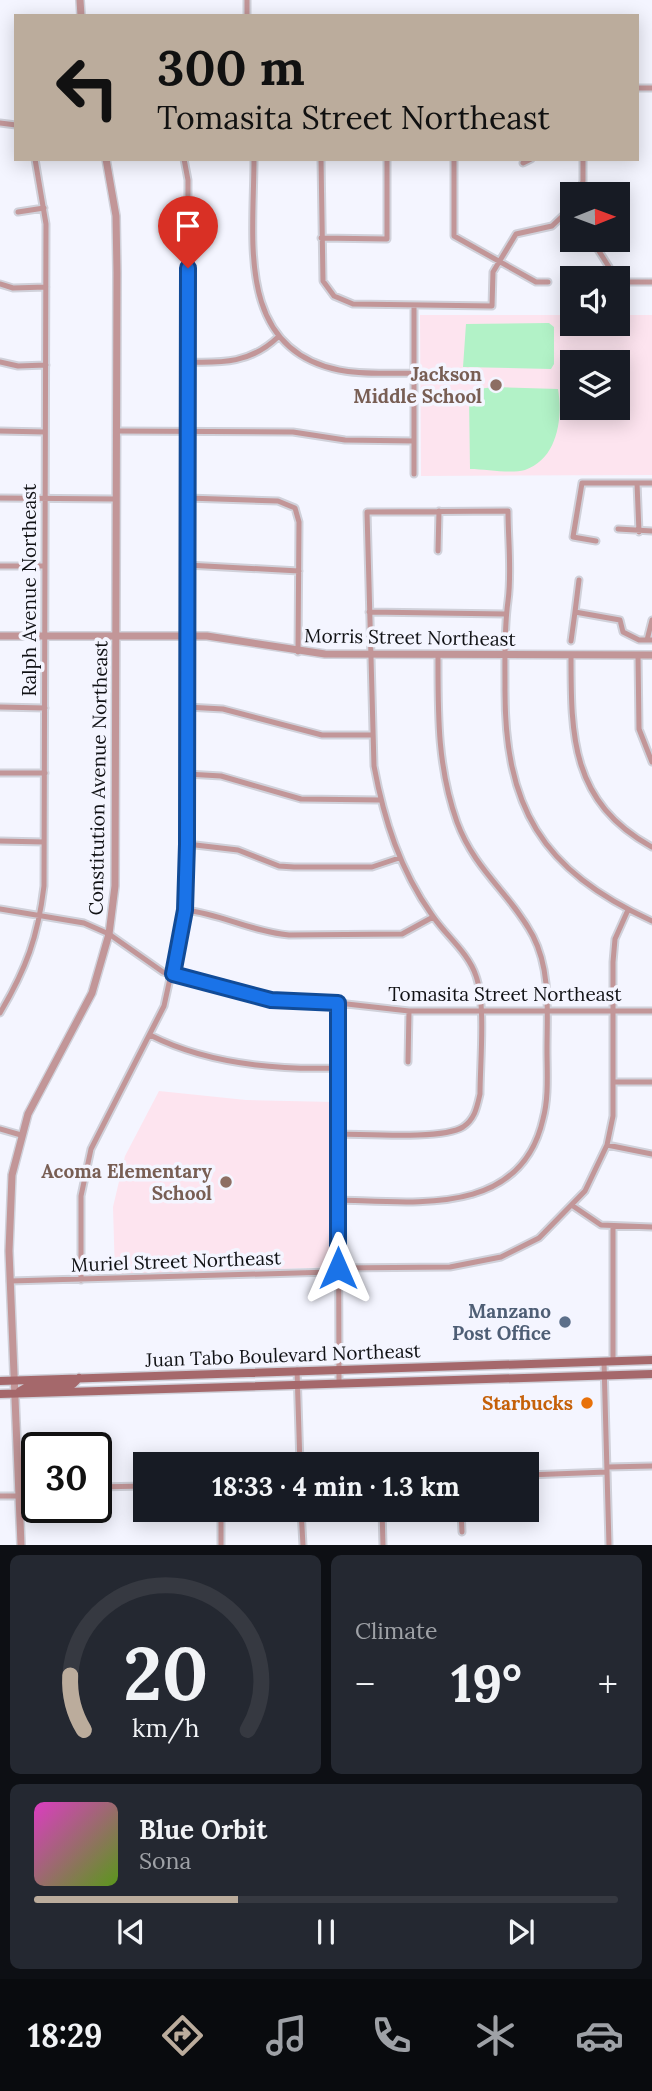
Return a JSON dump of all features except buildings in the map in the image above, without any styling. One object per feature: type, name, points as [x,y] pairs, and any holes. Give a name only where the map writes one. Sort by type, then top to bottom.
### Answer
[{"type":"main road","name":"Juan Tabo Boulevard Northeast","points":[[0,1381],[652,1360]]},
{"type":"main road","name":"Juan Tabo Boulevard Northeast","points":[[0,1394],[652,1374]]},
{"type":"main road","points":[[17,1393],[29,1386],[73,1384],[79,1378]]},
{"type":"street","name":"Ralph Avenue Northeast","points":[[0,1013],[27,964],[40,915],[44,842],[46,287],[44,208],[34,161]]},
{"type":"street","name":"Constitution Avenue Northeast","points":[[21,1545],[17,1393],[9,1251],[10,1193],[21,1135],[38,1091],[88,1002],[109,934],[115,886],[116,216],[106,161]]},
{"type":"street","points":[[81,1280],[81,1196],[91,1149],[113,1100],[150,1035],[173,974],[185,910],[188,180],[184,161]]},
{"type":"street","points":[[254,161],[256,285],[268,321],[278,337],[297,352],[332,368],[377,373],[414,373]]},
{"type":"street","points":[[321,161],[323,281],[334,296],[353,304],[492,306],[493,272],[516,234],[552,226],[560,220]]},
{"type":"street","points":[[321,238],[387,239],[387,161]]},
{"type":"street","points":[[454,161],[454,236],[536,282],[548,282]]},
{"type":"street","points":[[523,163],[527,161]]},
{"type":"street","points":[[583,161],[583,182]]},
{"type":"street","points":[[18,212],[44,208]]},
{"type":"street","points":[[630,282],[652,282]]},
{"type":"street","points":[[0,284],[13,288],[46,287]]},
{"type":"street","points":[[414,306],[414,474]]},
{"type":"street","points":[[188,362],[242,360],[265,349],[278,337]]},
{"type":"street","points":[[0,362],[18,366],[46,365]]},
{"type":"street","points":[[0,431],[45,432]]},
{"type":"street","points":[[117,431],[293,432],[345,440],[414,441]]},
{"type":"street","points":[[596,541],[573,537],[582,483],[652,484]]},
{"type":"street","points":[[637,483],[639,532]]},
{"type":"street","points":[[0,498],[116,499]]},
{"type":"street","points":[[187,498],[278,501],[295,508],[299,523],[298,652]]},
{"type":"street","points":[[438,551],[439,511]]},
{"type":"street","points":[[338,1134],[453,1132],[470,1121],[477,1111],[480,1094],[478,979],[472,965],[433,917],[399,858],[380,800],[372,735],[367,512],[509,511],[505,654],[508,754],[513,778],[528,816],[566,867],[598,893],[652,920]]},
{"type":"street","points":[[618,529],[652,531]]},
{"type":"street","points":[[187,565],[299,571]]},
{"type":"street","points":[[0,566],[45,566]]},
{"type":"street","points":[[571,641],[579,580]]},
{"type":"street","points":[[369,612],[505,614]]},
{"type":"street","points":[[575,612],[620,620],[623,632],[650,640],[652,620]]},
{"type":"street","name":"Morris Street Northeast","points":[[0,636],[187,636],[235,639],[298,652],[652,655]]},
{"type":"street","points":[[338,1200],[450,1200],[493,1187],[520,1167],[532,1151],[544,1117],[547,1012],[543,965],[533,935],[481,869],[450,803],[439,750],[438,654]]},
{"type":"street","points":[[571,655],[571,726],[578,762],[601,805],[615,821],[652,847]]},
{"type":"street","points":[[638,655],[639,729],[652,762]]},
{"type":"street","points":[[0,707],[45,708]]},
{"type":"street","points":[[187,707],[223,709],[321,735],[372,735]]},
{"type":"street","points":[[0,773],[44,773]]},
{"type":"street","points":[[187,774],[221,776],[301,799],[380,800]]},
{"type":"street","points":[[0,841],[44,842]]},
{"type":"street","points":[[187,844],[238,850],[279,866],[294,867],[372,867],[399,858]]},
{"type":"street","name":"Tomasita Street Northeast","points":[[0,909],[84,923],[109,934],[152,966],[271,1000],[338,1003],[409,1011],[652,1011]]},
{"type":"street","points":[[185,910],[204,912],[274,934],[289,935],[402,934],[433,917]]},
{"type":"street","name":"Muriel Street Northeast","points":[[10,1281],[331,1272],[338,1268],[450,1267],[501,1257],[539,1238],[573,1206],[594,1177],[607,1145],[613,1116],[615,939],[628,910]]},
{"type":"street","points":[[338,1003],[339,1384]]},
{"type":"street","points":[[408,1062],[409,1011]]},
{"type":"street","points":[[150,1035],[176,1046],[261,1066],[338,1068]]},
{"type":"street","points":[[614,1082],[652,1082]]},
{"type":"street","points":[[0,1129],[21,1135]]},
{"type":"street","points":[[607,1145],[652,1154]]},
{"type":"street","points":[[573,1206],[590,1220],[613,1227],[652,1227]]},
{"type":"street","points":[[609,1545],[604,1376],[608,1362],[613,1227]]},
{"type":"street","points":[[0,1252],[9,1251]]},
{"type":"street","points":[[297,1370],[300,1452]]},
{"type":"street","points":[[539,1474],[652,1466]]},
{"type":"street","points":[[112,1487],[133,1486]]},
{"type":"street","points":[[0,1496],[19,1493]]},
{"type":"street","points":[[221,1522],[221,1545]]},
{"type":"street","points":[[302,1522],[303,1545]]},
{"type":"street","points":[[382,1522],[383,1545]]},
{"type":"street","points":[[462,1522],[462,1532]]},
{"type":"shaded area","name":"Jackson Middle School","points":[[420,315],[560,315],[560,336],[630,336],[630,315],[652,315],[652,475],[421,476]]},
{"type":"shaded area","name":"Acoma Elementary School","points":[[159,1091],[246,1100],[333,1102],[333,1267],[115,1275],[113,1207],[125,1156]]},
{"type":"green space","points":[[549,323],[554,327],[554,364],[551,369],[463,367],[466,324]]},
{"type":"green space","points":[[478,389],[558,389],[560,412],[556,436],[545,457],[536,465],[519,471],[470,469],[469,395]]},
{"type":"place","name":"Jackson Middle School","points":[[496,385]]},
{"type":"place","name":"Acoma Elementary School","points":[[226,1182]]},
{"type":"place","name":"Manzano Post Office","points":[[565,1322]]},
{"type":"place","name":"Starbucks","points":[[587,1403]]},
{"type":"route","points":[[188,268],[187,844],[185,910],[173,974],[260,999],[338,1003],[338,1268]]}]
